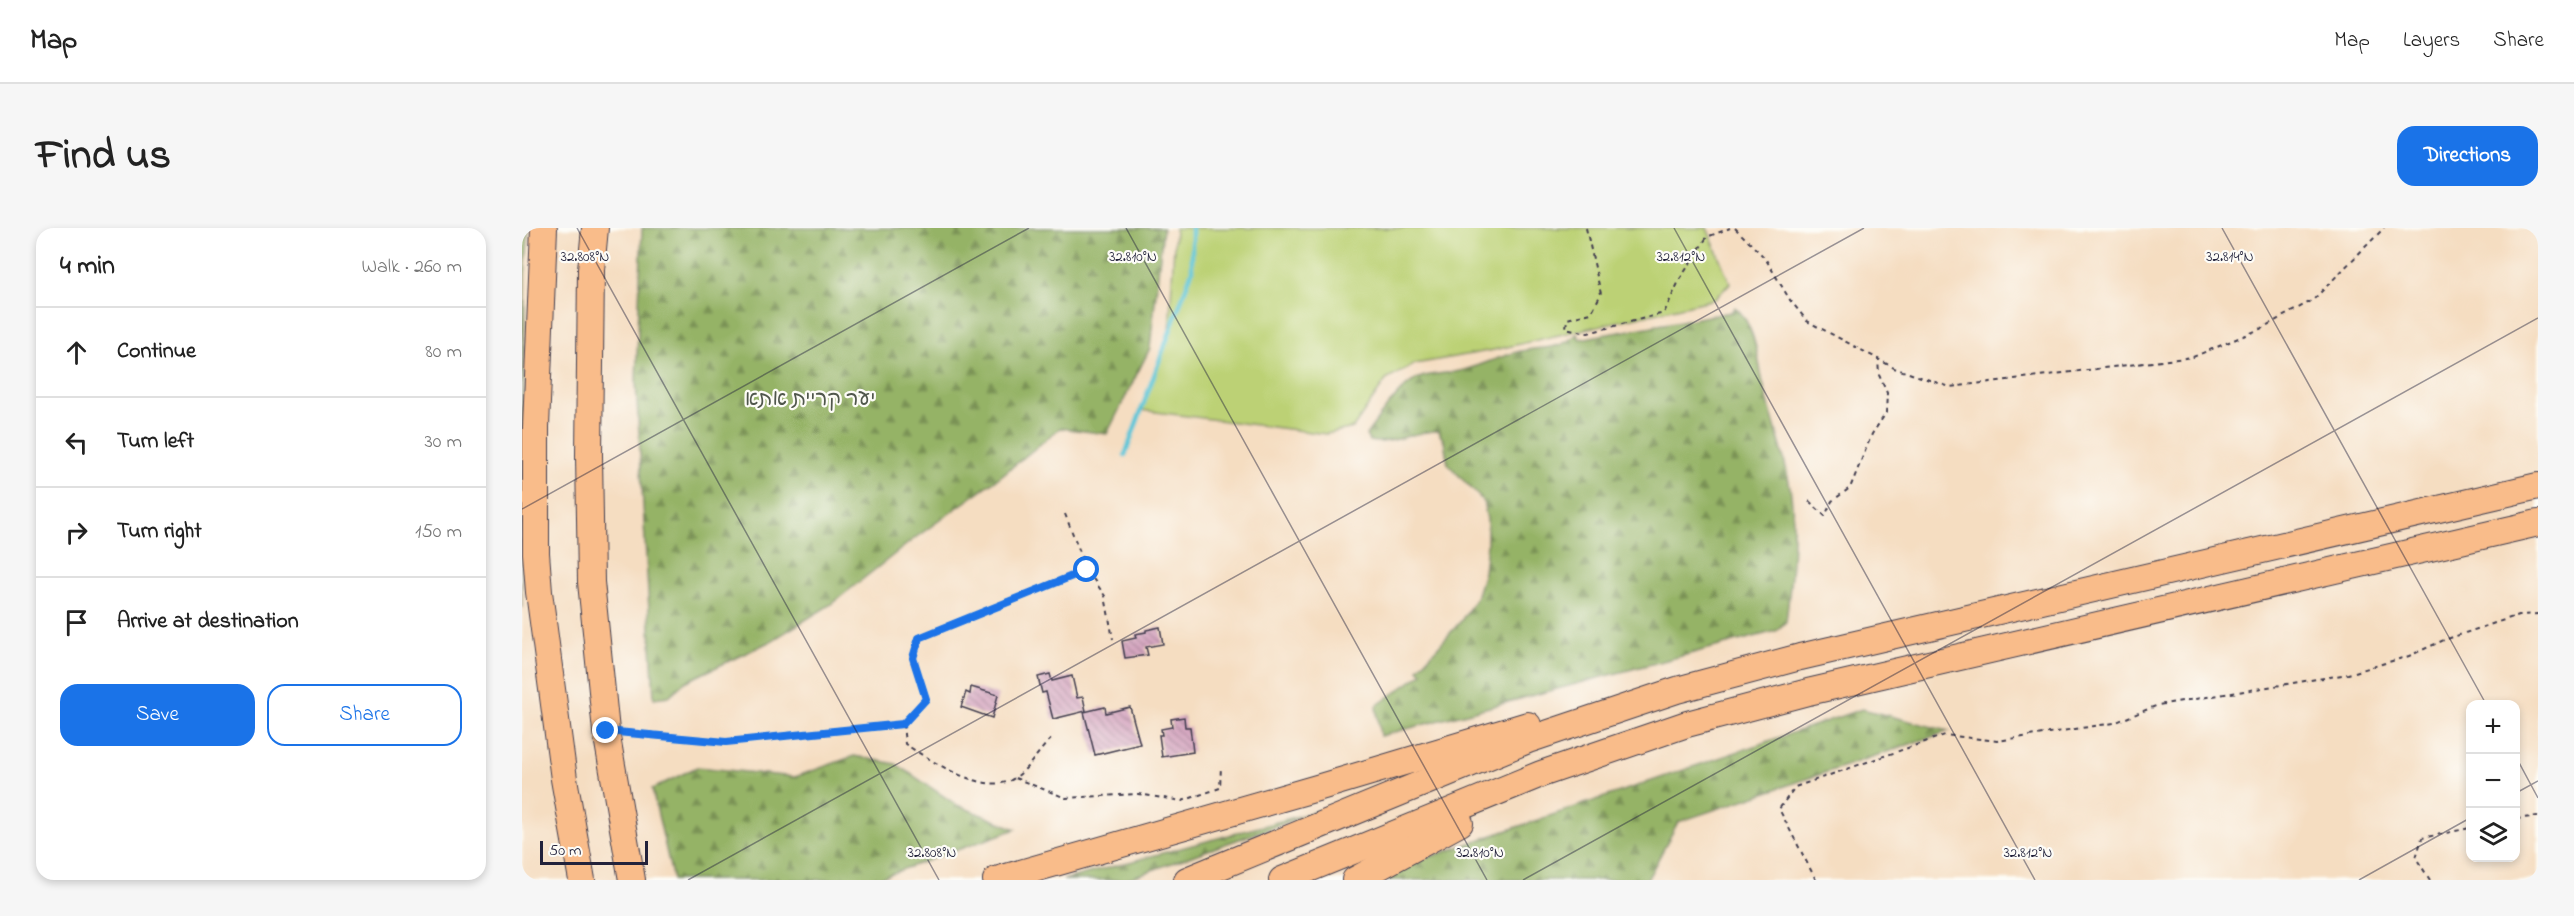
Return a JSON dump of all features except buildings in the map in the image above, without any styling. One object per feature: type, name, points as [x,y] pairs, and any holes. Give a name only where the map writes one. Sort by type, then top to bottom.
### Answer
[{"type":"highway","points":[[544,228],[536,428],[539,592],[564,779],[582,880]]},
{"type":"highway","points":[[595,228],[591,270],[589,443],[591,582],[606,731],[632,880]]},
{"type":"highway","points":[[996,880],[1517,728],[1800,657],[2538,486]]},
{"type":"highway","points":[[1282,880],[1541,774],[1688,724],[1808,692],[2538,523]]},
{"type":"highway","points":[[1187,880],[1539,736],[1677,690],[1800,657]]},
{"type":"highway","points":[[1354,880],[1509,798],[1688,724]]},
{"type":"path","points":[[1586,228],[1601,294],[1591,313],[1567,319],[1566,328],[1588,333],[1664,313],[1680,279],[1707,237],[1730,228]]},
{"type":"path","points":[[1735,228],[1765,258],[1790,300],[1807,321],[1894,368],[1950,387],[2193,357],[2260,328],[2313,300],[2384,228]]},
{"type":"path","points":[[1809,501],[1825,516],[1832,501],[1850,488],[1872,434],[1886,412],[1887,393],[1880,375],[1878,358]]},
{"type":"path","points":[[1065,514],[1087,570],[1105,596],[1113,639]]},
{"type":"path","points":[[606,731],[726,742],[903,724],[926,699],[913,658],[919,638],[1087,570]]},
{"type":"path","points":[[1815,880],[1779,809],[1795,787],[1945,735],[1997,741],[2114,723],[2158,705],[2349,674],[2409,656],[2444,640],[2519,615],[2538,614]]},
{"type":"path","points":[[903,724],[905,744],[938,766],[990,785],[1015,778],[1051,739]]},
{"type":"path","points":[[1015,778],[1066,798],[1138,794],[1182,801],[1220,788],[1221,766]]},
{"type":"path","points":[[2520,818],[2538,816]]},
{"type":"path","points":[[2430,880],[2416,858],[2422,838],[2466,829]]},
{"type":"green space","points":[[522,228],[529,228],[525,276],[522,608]]},
{"type":"green space","name":"יער קריית אתא","points":[[642,228],[1163,228],[1150,348],[1107,434],[1060,428],[1001,476],[915,538],[830,605],[771,641],[685,682],[669,696],[654,698],[636,382]]},
{"type":"green space","points":[[1175,228],[1707,228],[1730,283],[1715,299],[1494,350],[1415,364],[1386,380],[1353,428],[1326,434],[1140,410],[1169,334]]},
{"type":"green space","points":[[1735,307],[1742,314],[1755,342],[1763,383],[1789,480],[1793,542],[1786,622],[1776,631],[1380,736],[1376,706],[1423,673],[1418,669],[1461,621],[1476,598],[1484,572],[1487,544],[1487,519],[1483,501],[1448,464],[1444,441],[1438,431],[1429,431],[1394,440],[1369,441],[1366,435],[1390,404],[1412,382],[1424,376],[1460,371],[1521,351],[1556,346],[1577,334],[1580,339],[1731,312]]},
{"type":"green space","points":[[1862,709],[1949,731],[1678,822],[1647,880],[1387,880],[1409,864]]},
{"type":"green space","points":[[854,756],[896,764],[957,805],[1016,829],[873,880],[673,880],[652,789],[697,767],[795,777]]},
{"type":"green space","points":[[1321,810],[1124,880],[1063,880]]},
{"type":"waterway","points":[[1125,455],[1192,271],[1192,228]]},
{"type":"route","points":[[606,731],[726,742],[903,724],[926,699],[913,658],[919,638],[1087,570]]}]
